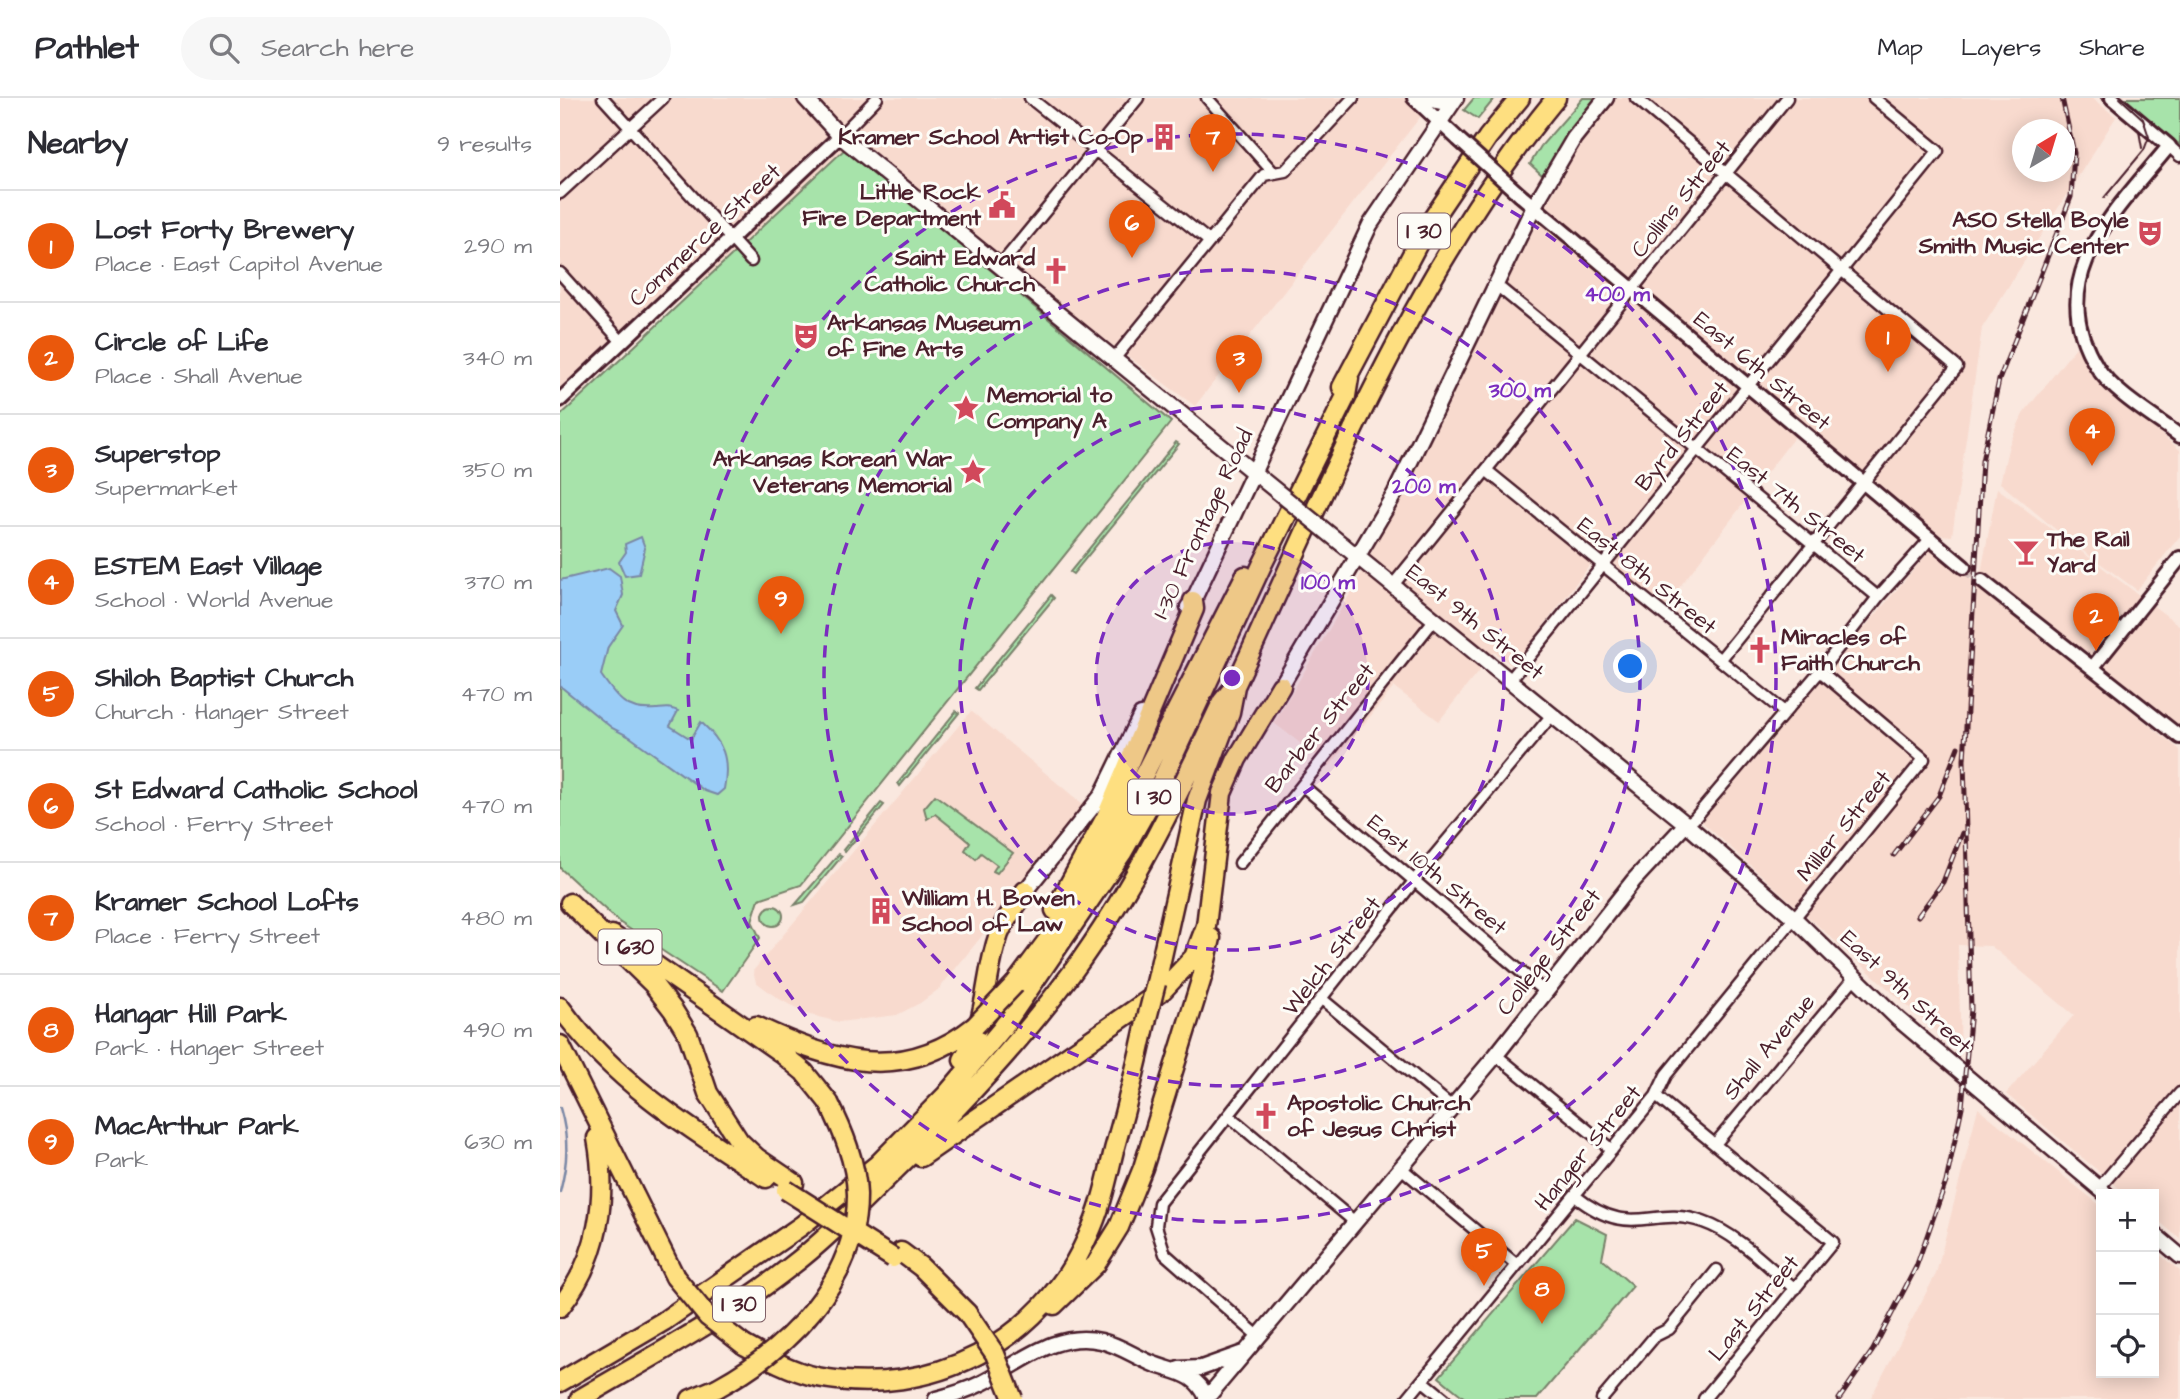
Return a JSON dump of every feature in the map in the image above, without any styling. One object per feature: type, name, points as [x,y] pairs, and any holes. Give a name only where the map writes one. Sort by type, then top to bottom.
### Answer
[{"type":"highway","name":"I 30","points":[[560,1382],[664,1321],[801,1226],[877,1165],[946,1095],[1001,1030],[1122,853],[1158,789],[1262,565],[1346,396],[1349,377],[1392,286],[1424,230],[1488,137],[1520,98]]},
{"type":"highway","name":"I 30","points":[[580,1399],[729,1311],[792,1266],[880,1184],[998,1064],[1072,973],[1156,839],[1222,702],[1235,686],[1355,426],[1416,305],[1478,204],[1556,98]]},
{"type":"highway","points":[[703,996],[795,1043],[832,1057],[870,1063],[902,1061],[928,1055],[954,1042],[975,1026],[1015,984],[1053,933],[1102,857],[1325,416],[1349,377]]},
{"type":"highway","points":[[1015,984],[1106,817],[1194,609],[1193,601]]},
{"type":"highway","points":[[560,1045],[675,1277],[708,1317],[744,1345],[778,1363],[817,1377],[870,1384],[916,1380],[949,1371],[986,1354],[1041,1309],[1076,1260],[1096,1219],[1156,983],[1197,800],[1230,712],[1235,686]]},
{"type":"highway","points":[[880,1184],[1135,1011],[1176,979],[1202,942],[1211,894],[1220,803],[1229,776],[1282,687]]},
{"type":"highway","points":[[1041,1309],[1056,1305],[1096,1265],[1119,1227],[1131,1199],[1209,949],[1215,898],[1214,850]]},
{"type":"highway","points":[[877,1165],[954,1073],[975,1040],[984,1016],[1000,930],[1025,891]]},
{"type":"highway","points":[[565,898],[653,984],[688,1034],[708,1093],[739,1141],[790,1187]]},
{"type":"highway","name":"I 630","points":[[565,898],[594,923],[703,996]]},
{"type":"highway","points":[[691,1399],[718,1388],[759,1364],[786,1341],[811,1313],[830,1284],[847,1248],[856,1217],[857,1193],[848,1150],[830,1103],[804,1072],[703,996]]},
{"type":"highway","points":[[560,1007],[614,1069],[678,1122],[790,1187],[897,1255],[940,1286],[967,1313],[995,1354],[1013,1399]]},
{"type":"highway","points":[[560,1307],[584,1267],[596,1239],[603,1200],[603,1171],[589,1108]]},
{"type":"main road","name":"East 9th Street","points":[[805,98],[840,136],[1686,824],[1793,917],[1971,1082],[2101,1189]]},
{"type":"main road","points":[[1422,98],[1441,102],[1450,98]]},
{"type":"main road","name":"I-30 Frontage Road","points":[[1025,891],[1102,795],[1187,607],[1193,601],[1258,476],[1370,225],[1456,98]]},
{"type":"main road","points":[[1282,687],[1395,493],[1534,206],[1574,138],[1606,98]]},
{"type":"main road","name":"College Street","points":[[1207,1399],[1496,1055],[1634,880],[1686,824]]},
{"type":"main road","points":[[2159,1238],[2180,1256]]},
{"type":"main road","points":[[945,1398],[982,1383],[1037,1351],[1070,1340],[1104,1341],[1155,1365],[1172,1369],[1195,1379],[1207,1399]]},
{"type":"main road","points":[[1172,1369],[1201,1368],[1245,1352]]},
{"type":"main road","points":[[1201,1368],[1218,1385]]},
{"type":"street","points":[[603,98],[734,239],[751,261]]},
{"type":"street","points":[[560,193],[663,98]]},
{"type":"street","name":"Commerce Street","points":[[560,400],[734,239],[877,98]]},
{"type":"street","points":[[1030,98],[1209,241]]},
{"type":"street","points":[[1000,266],[1138,98]]},
{"type":"street","points":[[1207,98],[1273,172]]},
{"type":"street","points":[[1114,359],[1264,175],[1287,169],[1353,98]]},
{"type":"street","points":[[1414,98],[1438,122]]},
{"type":"street","points":[[1636,98],[1956,367],[1720,660]]},
{"type":"street","name":"Collins Street","points":[[1393,585],[1787,98]]},
{"type":"street","name":"Byrd Street","points":[[1510,680],[1938,151],[1874,98]]},
{"type":"street","points":[[2112,98],[2180,156]]},
{"type":"street","name":"East 6th Street","points":[[1438,122],[1632,291],[1964,566]]},
{"type":"street","points":[[2169,146],[2092,242],[2082,269],[2078,305],[2083,335],[2098,369],[2115,386],[2180,436]]},
{"type":"street","points":[[560,273],[622,342]]},
{"type":"street","name":"East 7th Street","points":[[1495,284],[1878,597]]},
{"type":"street","name":"East 8th Street","points":[[1486,470],[1783,711]]},
{"type":"street","name":"College Street","points":[[1686,824],[1694,819],[1783,711],[1820,671],[1878,597],[1931,538]]},
{"type":"street","points":[[2093,667],[2180,558]]},
{"type":"street","points":[[1982,581],[2180,737]]},
{"type":"street","name":"Barber Street","points":[[1240,863],[1434,620]]},
{"type":"street","name":"Miller Street","points":[[1793,917],[1924,759],[1820,671]]},
{"type":"street","name":"Welch Street","points":[[1258,1336],[1168,1258],[1160,1245],[1156,1226],[1157,1208],[1164,1195],[1323,1000],[1415,881],[1552,715]]},
{"type":"street","name":"East 10th Street","points":[[1303,786],[1546,993]]},
{"type":"street","name":"Hanger Street","points":[[1407,1399],[1656,1096],[1666,1075],[1751,974],[1793,917]]},
{"type":"street","name":"Shall Avenue","points":[[1715,1144],[1855,977]]},
{"type":"street","points":[[1323,1000],[1451,1106]]},
{"type":"street","points":[[1496,1055],[1612,1150]]},
{"type":"street","points":[[2105,1189],[2180,1093]]},
{"type":"street","points":[[1656,1096],[1715,1144]]},
{"type":"street","points":[[1229,1116],[1355,1222]]},
{"type":"street","name":"Last Street","points":[[1704,1399],[1833,1242],[1715,1144]]},
{"type":"street","points":[[1401,1168],[1517,1265]]},
{"type":"street","points":[[1575,1196],[1606,1217],[1642,1221],[1677,1216],[1703,1222],[1730,1235],[1795,1289]]},
{"type":"street","points":[[1602,1399],[1655,1336],[1670,1329],[1717,1270]]},
{"type":"street","points":[[1423,1381],[1445,1399]]},
{"type":"shaded area","points":[[560,98],[1435,98],[1195,406],[846,148],[785,209],[560,404]]},
{"type":"shaded area","points":[[1617,98],[2092,98],[2116,117],[2075,182],[2075,119],[2012,119],[2012,182],[2075,182],[1982,328],[1952,536],[1909,532],[1795,436],[1665,606],[1599,553],[1513,666],[1494,652],[1439,721],[1394,687],[1330,766],[1274,723],[1357,582],[1496,300],[1584,136]]},
{"type":"shaded area","points":[[2076,347],[2096,380],[2180,450],[2180,536],[2137,590],[2071,542],[2000,483],[2009,445],[2023,414]]},
{"type":"shaded area","points":[[1997,488],[2180,626],[2180,730],[1981,573]]},
{"type":"shaded area","points":[[1932,548],[2180,750],[2180,1239],[2159,1221],[2159,1189],[2120,1189],[2006,1094],[2074,1015],[1991,946],[1958,945],[1961,1054],[1701,821]]},
{"type":"shaded area","points":[[971,711],[1086,807],[939,989],[920,1003],[897,1015],[839,1022],[806,1014],[776,997],[756,982],[753,971]]},
{"type":"shaded area","points":[[1978,1108],[2096,1202],[2096,1378],[2159,1378],[2159,1254],[2180,1271],[2180,1399],[1870,1399],[1936,1274]]},
{"type":"green space","points":[[1474,98],[1495,98],[1478,119],[1464,110]]},
{"type":"green space","points":[[1583,98],[1596,98],[1542,175],[1530,164],[1541,146]]},
{"type":"green space","points":[[2122,98],[2180,98],[2180,145]]},
{"type":"green space","points":[[846,148],[1171,422],[801,885],[759,899],[752,921],[760,938],[723,991],[619,922],[560,868],[560,416]]},
{"type":"green space","points":[[1176,442],[1179,444],[1073,574],[1070,572]]},
{"type":"green space","points":[[1051,595],[1054,598],[978,690],[975,688]]},
{"type":"green space","points":[[956,711],[959,713],[900,786],[898,783]]},
{"type":"green space","points":[[935,795],[1013,853],[997,873],[993,871],[997,865],[981,853],[976,859],[965,850],[970,842],[935,814],[927,819],[924,808]]},
{"type":"green space","points":[[881,803],[884,805],[845,852],[843,850]]},
{"type":"green space","points":[[839,854],[842,856],[804,902],[795,905]]},
{"type":"green space","points":[[773,906],[780,909],[783,916],[780,923],[773,926],[766,923],[763,916],[766,909]]},
{"type":"green space","points":[[1575,1218],[1607,1234],[1602,1259],[1633,1286],[1537,1399],[1466,1399],[1439,1377]]},
{"type":"water","points":[[641,537],[645,548],[639,574],[625,576],[619,562],[626,552],[625,544]]},
{"type":"water","points":[[609,568],[620,576],[623,595],[616,611],[623,625],[608,647],[601,675],[618,697],[630,706],[678,711],[670,726],[691,739],[701,722],[709,729],[720,744],[725,759],[724,789],[717,795],[705,791],[630,737],[612,728],[560,686],[560,580]]},
{"type":"waterway","points":[[560,1108],[566,1150],[560,1192]]},
{"type":"tunnel","points":[[1964,567],[1982,581]]},
{"type":"tram line","points":[[2101,98],[2139,131],[2142,148]]},
{"type":"tram line","points":[[2104,198],[2144,150],[2149,137],[2143,119],[2120,98]]},
{"type":"railway","points":[[1839,1399],[1873,1350],[1916,1267],[1946,1182],[1962,1107],[1971,1009],[1964,760],[1982,461],[1999,380],[2071,197],[2074,153],[2062,98]]},
{"type":"railway","points":[[1894,855],[1939,796],[1958,747]]},
{"type":"railway","points":[[1918,916],[1943,882],[1962,833]]},
{"type":"place","name":"Kramer School Artist Co-Op","points":[[1164,137]]},
{"type":"place","name":"Kramer School Lofts","points":[[1213,172]]},
{"type":"place","name":"Little Rock Fire Department","points":[[1002,205]]},
{"type":"place","name":"ASO Stella Boyle Smith Music Center","points":[[2150,233]]},
{"type":"place","name":"St Edward Catholic School","points":[[1132,258]]},
{"type":"place","name":"Saint Edward Catholic Church","points":[[1056,271]]},
{"type":"place","name":"Arkansas Museum of Fine Arts","points":[[806,336]]},
{"type":"place","name":"Lost Forty Brewery","points":[[1888,372]]},
{"type":"place","name":"Superstop","points":[[1239,393]]},
{"type":"place","name":"Memorial to Company A","points":[[966,408]]},
{"type":"place","name":"ESTEM East Village","points":[[2092,466]]},
{"type":"place","name":"Arkansas Korean War Veterans Memorial","points":[[973,472]]},
{"type":"place","name":"The Rail Yard","points":[[2026,552]]},
{"type":"place","name":"MacArthur Park","points":[[781,634]]},
{"type":"place","name":"Miracles of Faith Church","points":[[1760,650]]},
{"type":"place","name":"Circle of Life","points":[[2096,651]]},
{"type":"place","name":"William H. Bowen School of Law","points":[[881,911]]},
{"type":"place","name":"Apostolic Church of Jesus Christ","points":[[1266,1116]]},
{"type":"place","name":"Shiloh Baptist Church","points":[[1484,1286]]},
{"type":"place","name":"Hangar Hill Park","points":[[1542,1324]]}]
